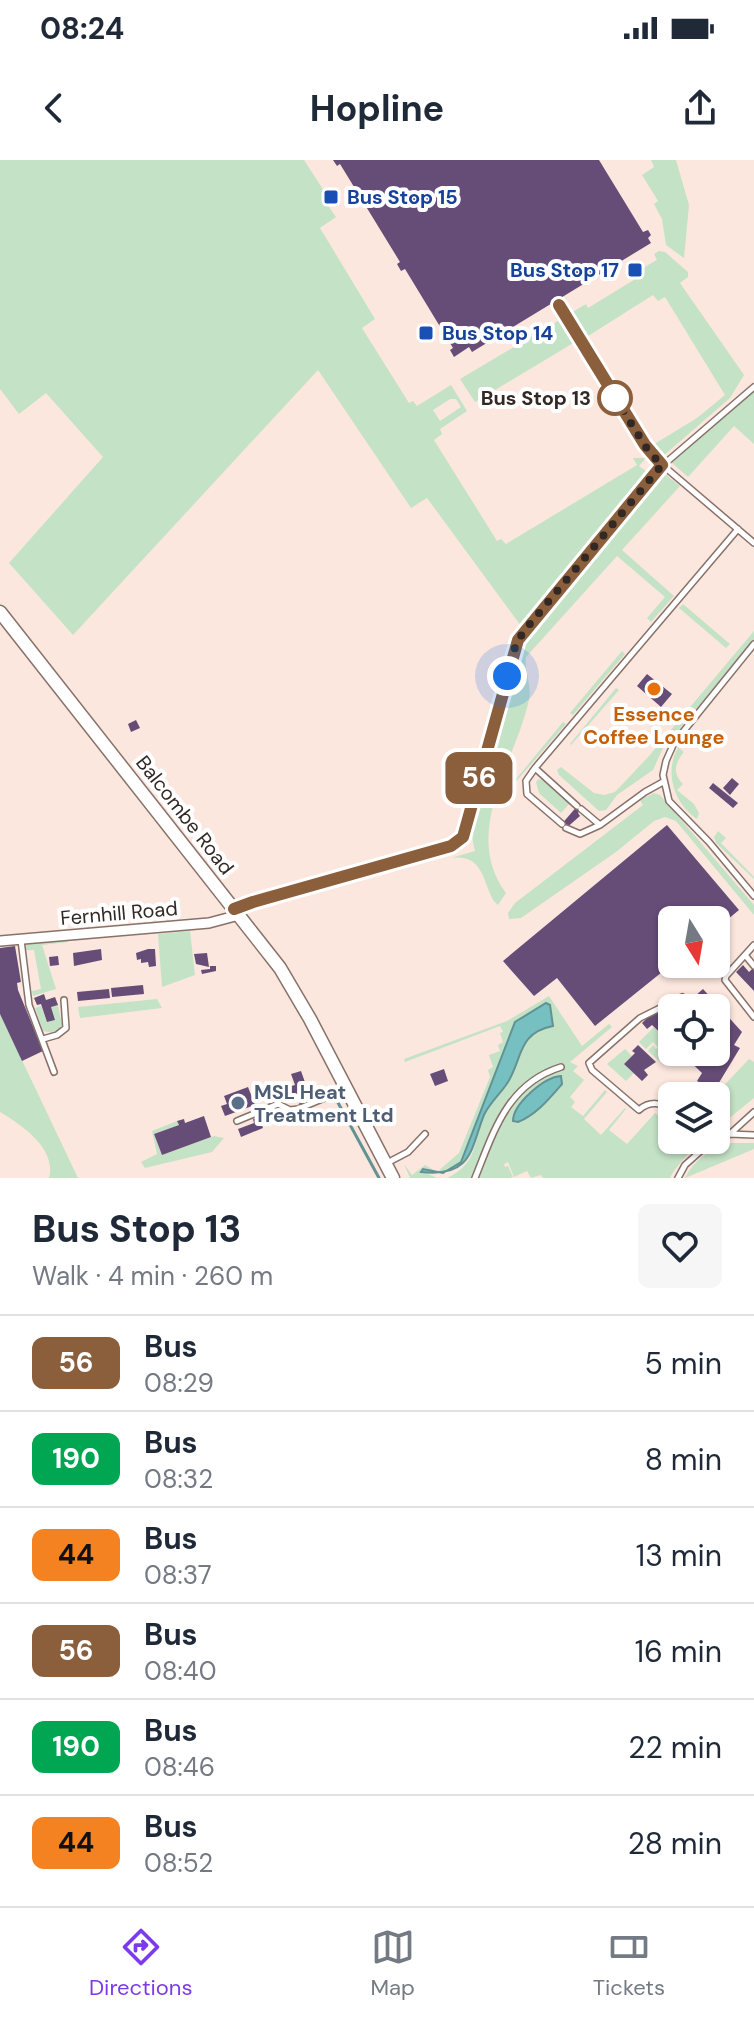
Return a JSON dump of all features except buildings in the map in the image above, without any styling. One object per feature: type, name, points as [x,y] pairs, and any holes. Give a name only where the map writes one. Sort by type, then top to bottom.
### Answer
[{"type":"main road","name":"Balcombe Road","points":[[0,612],[280,968],[393,1178]]},
{"type":"street","name":"Fernhill Road","points":[[0,941],[209,923],[237,912]]},
{"type":"lane","points":[[559,305],[645,445],[662,465],[754,543]]},
{"type":"lane","points":[[237,912],[253,902],[451,846],[460,840],[518,640],[662,465],[754,387]]},
{"type":"lane","points":[[663,782],[600,825],[580,834],[564,826],[527,794],[526,781],[738,529]]},
{"type":"lane","points":[[754,644],[674,743],[666,761],[663,782],[672,805],[709,842],[754,896]]},
{"type":"lane","points":[[535,768],[600,825]]},
{"type":"lane","points":[[21,939],[29,1005],[54,1072]]},
{"type":"lane","points":[[753,950],[745,955],[725,980],[754,1017]]},
{"type":"lane","points":[[745,955],[754,966]]},
{"type":"lane","points":[[43,1039],[60,1034],[66,1028],[64,1000]]},
{"type":"lane","points":[[658,1007],[636,1021],[589,1065],[639,1110],[650,1104],[658,1105]]},
{"type":"lane","points":[[475,1178],[491,1133],[505,1108],[534,1079],[561,1067]]},
{"type":"lane","points":[[237,1121],[276,1105],[298,1109],[347,1088]]},
{"type":"lane","points":[[730,1134],[754,1112]]},
{"type":"lane","points":[[386,1164],[408,1152],[425,1134]]},
{"type":"lane","points":[[730,1134],[754,1135]]},
{"type":"lane","points":[[678,1178],[685,1165],[697,1154]]},
{"type":"green space","points":[[0,160],[304,160],[326,194],[322,197],[336,217],[320,228],[375,319],[362,328],[409,403],[413,401],[417,406],[451,385],[467,411],[440,429],[442,434],[434,440],[497,541],[501,539],[506,544],[637,465],[633,458],[646,458],[639,466],[647,472],[655,466],[680,486],[622,550],[674,596],[651,622],[647,618],[665,597],[617,556],[526,657],[529,700],[495,797],[490,822],[489,846],[493,870],[506,893],[498,905],[475,864],[461,858],[451,858],[475,851],[473,821],[479,787],[514,666],[527,634],[427,498],[411,508],[318,370],[73,635],[9,563],[103,457],[46,393],[19,414],[0,389]],"holes":[[[450,399],[456,399],[461,407],[440,421],[433,410]]]},
{"type":"green space","points":[[651,160],[676,160],[689,205],[684,258],[666,245],[662,219],[654,204],[658,201],[642,175],[654,167]]},
{"type":"green space","points":[[665,252],[688,272],[688,277],[680,283],[744,375],[730,398],[662,457],[655,450],[656,443],[697,418],[725,395],[665,297],[658,301],[653,295],[585,338],[571,313],[586,304],[588,308],[642,275],[639,270],[657,260],[654,254]]},
{"type":"green space","points":[[561,319],[575,342],[475,402],[460,379]]},
{"type":"green space","points":[[754,389],[754,444],[734,426],[688,477],[671,462]]},
{"type":"green space","points":[[683,604],[730,644],[726,648],[679,608]]},
{"type":"green space","points":[[754,631],[754,639],[662,750],[653,770],[617,795],[606,810],[599,811],[559,775],[557,770],[561,767],[594,793],[604,795],[615,792]]},
{"type":"green space","points":[[622,651],[625,654],[573,715],[570,713]]},
{"type":"green space","points":[[616,688],[619,690],[571,745],[570,744]]},
{"type":"green space","points":[[563,722],[566,724],[513,785],[512,784]]},
{"type":"green space","points":[[678,747],[684,752],[676,768],[683,784],[677,790],[694,804],[699,813],[697,819],[682,805],[674,787],[672,767]]},
{"type":"green space","points":[[539,779],[570,803],[561,813],[539,793],[536,782]]},
{"type":"green space","points":[[654,793],[660,795],[754,905],[754,915],[676,821],[665,817],[654,821],[616,852],[521,918],[509,919],[508,913],[515,903],[643,805],[640,800]]},
{"type":"green space","points":[[718,831],[726,838],[721,843],[754,879],[716,843],[714,837]]},
{"type":"green space","points":[[190,931],[195,975],[162,987],[158,934]]},
{"type":"green space","points":[[66,939],[68,942],[42,945],[56,989],[33,996],[32,991],[41,989],[34,950],[26,950],[26,944]]},
{"type":"green space","points":[[549,996],[582,1046],[609,1024],[612,1027],[570,1062],[578,1066],[573,1071],[584,1080],[570,1097],[575,1102],[571,1107],[583,1116],[605,1090],[607,1092],[584,1119],[601,1135],[625,1108],[609,1130],[627,1144],[655,1113],[658,1115],[658,1154],[688,1154],[670,1178],[543,1178],[541,1175],[531,1178],[527,1171],[514,1177],[508,1162],[504,1164],[513,1177],[510,1178],[447,1178],[469,1159],[486,1112],[509,1081],[528,1040],[542,1029],[553,1026],[549,1003],[515,1022],[463,1160],[450,1170],[437,1172],[459,1153],[490,1077],[488,1070],[493,1067],[489,1055],[500,1051],[498,1045],[503,1042],[500,1033],[503,1032],[500,1026],[405,1062],[404,1059],[507,1021]],"holes":[[[552,1077],[543,1100],[529,1118],[513,1121],[528,1095]]]},
{"type":"green space","points":[[157,999],[162,1008],[80,1018],[78,1007]]},
{"type":"green space","points":[[58,1005],[63,1028],[53,1033],[43,1031],[35,1008],[41,1006],[47,1022],[55,1020],[51,1007]]},
{"type":"green space","points":[[0,1014],[78,1178],[49,1178],[48,1157],[43,1148],[27,1131],[0,1112]]},
{"type":"green space","points":[[654,1027],[658,1031],[658,1047],[653,1042],[646,1049],[639,1042]]},
{"type":"green space","points":[[653,1045],[656,1049],[658,1047],[658,1060],[648,1051]]},
{"type":"green space","points":[[625,1049],[632,1056],[624,1064],[634,1073],[626,1081],[607,1064]]},
{"type":"green space","points":[[749,1059],[754,1062],[754,1098],[730,1118],[730,1082],[727,1082]]},
{"type":"green space","points":[[177,1121],[179,1125],[154,1134],[162,1155],[214,1136],[224,1138],[212,1152],[145,1168],[141,1162],[157,1154],[152,1131]]},
{"type":"green space","points":[[754,1143],[754,1149],[685,1178],[706,1154],[730,1154],[730,1144]]},
{"type":"green space","points":[[404,1164],[412,1175],[425,1165],[437,1172],[420,1170],[437,1178],[410,1178]]},
{"type":"water","points":[[546,1003],[550,1005],[553,1026],[526,1041],[506,1085],[484,1115],[468,1157],[461,1165],[446,1171],[461,1162],[515,1022]]},
{"type":"water","points":[[561,1076],[562,1084],[542,1106],[525,1119],[513,1121],[518,1107],[531,1092],[546,1081]]},
{"type":"waterway","points":[[336,1099],[379,1178]]},
{"type":"bus line","name":"56","points":[[234,909],[455,845],[463,837],[518,640],[662,465],[645,445],[559,305]]},
{"type":"place","name":"Bus Stop 15","points":[[331,197]]},
{"type":"place","name":"Bus Stop 17","points":[[635,270]]},
{"type":"place","name":"Bus Stop 14","points":[[426,333]]},
{"type":"place","name":"Bus Stop 13","points":[[615,398]]},
{"type":"place","name":"Essence Coffee Lounge","points":[[654,689]]},
{"type":"place","name":"MSL Heat Treatment Ltd","points":[[238,1103]]},
{"type":"route","points":[[507,676],[516,644],[524,631],[662,465],[649,452],[609,388],[615,398]]}]
